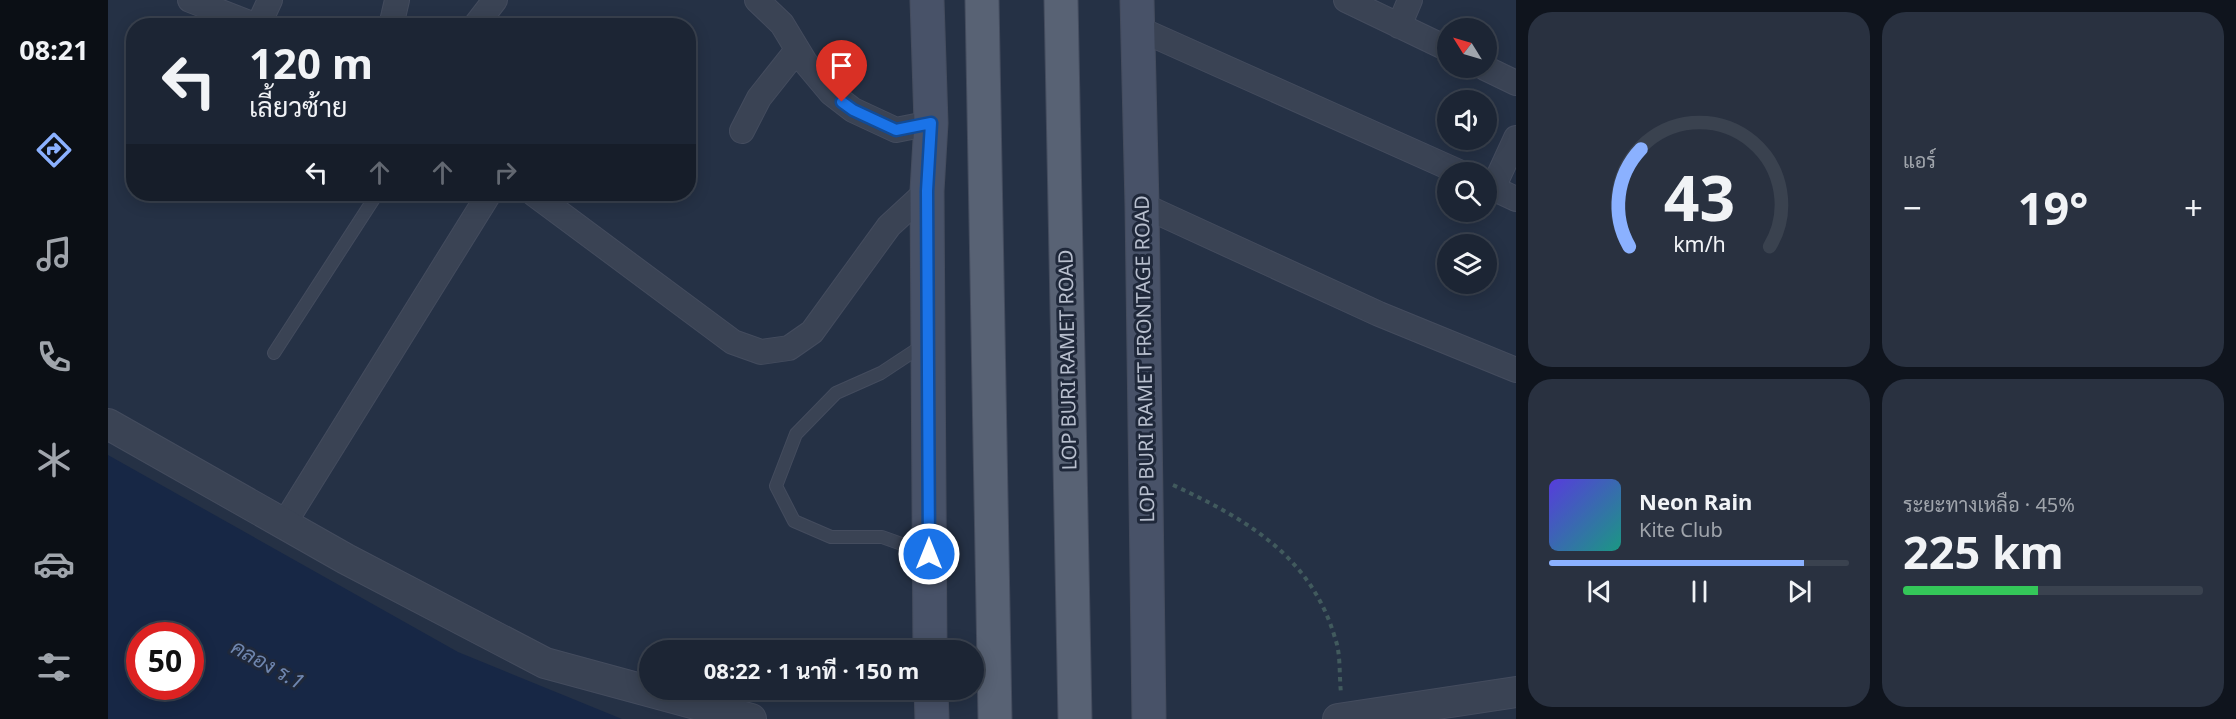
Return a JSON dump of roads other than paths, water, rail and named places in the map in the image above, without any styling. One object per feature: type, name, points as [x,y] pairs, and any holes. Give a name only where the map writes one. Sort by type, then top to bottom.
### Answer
[{"type":"main road","points":[[927,0],[931,123],[927,191],[930,640]]},
{"type":"main road","points":[[982,0],[995,719]]},
{"type":"main road","name":"LOP BURI RAMET ROAD","points":[[1061,0],[1075,719]]},
{"type":"main road","name":"LOP BURI RAMET FRONTAGE ROAD","points":[[1137,14],[1149,719]]},
{"type":"main road","points":[[931,700],[932,719]]},
{"type":"street","points":[[190,0],[237,18]]},
{"type":"street","points":[[262,18],[270,0]]},
{"type":"street","points":[[393,18],[397,0]]},
{"type":"street","points":[[481,18],[495,0]]},
{"type":"street","points":[[757,0],[782,24],[798,50],[831,93],[853,110],[896,130],[931,123]]},
{"type":"street","points":[[1346,0],[1437,44]]},
{"type":"street","points":[[1399,26],[1410,0]]},
{"type":"street","points":[[1137,14],[1439,162]]},
{"type":"street","points":[[742,131],[759,98],[798,50]]},
{"type":"street","points":[[1497,74],[1516,83]]},
{"type":"street","points":[[1497,173],[1516,138]]},
{"type":"street","points":[[1497,190],[1516,199]]},
{"type":"street","points":[[543,201],[733,342],[761,352],[789,348],[812,332],[889,226],[927,191]]},
{"type":"street","points":[[284,524],[485,201]]},
{"type":"street","points":[[1142,205],[1379,314],[1516,370]]},
{"type":"street","points":[[108,424],[346,559],[545,663],[751,719]]},
{"type":"street","points":[[1340,719],[1516,692]]},
{"type":"lane","points":[[274,353],[372,201]]},
{"type":"lane","points":[[928,342],[881,373],[836,393],[796,434],[776,486],[794,521],[831,537],[882,537],[929,554]]},
{"type":"water","name":"คลอง ร.1","points":[[108,455],[458,652],[622,719],[108,719]]}]
